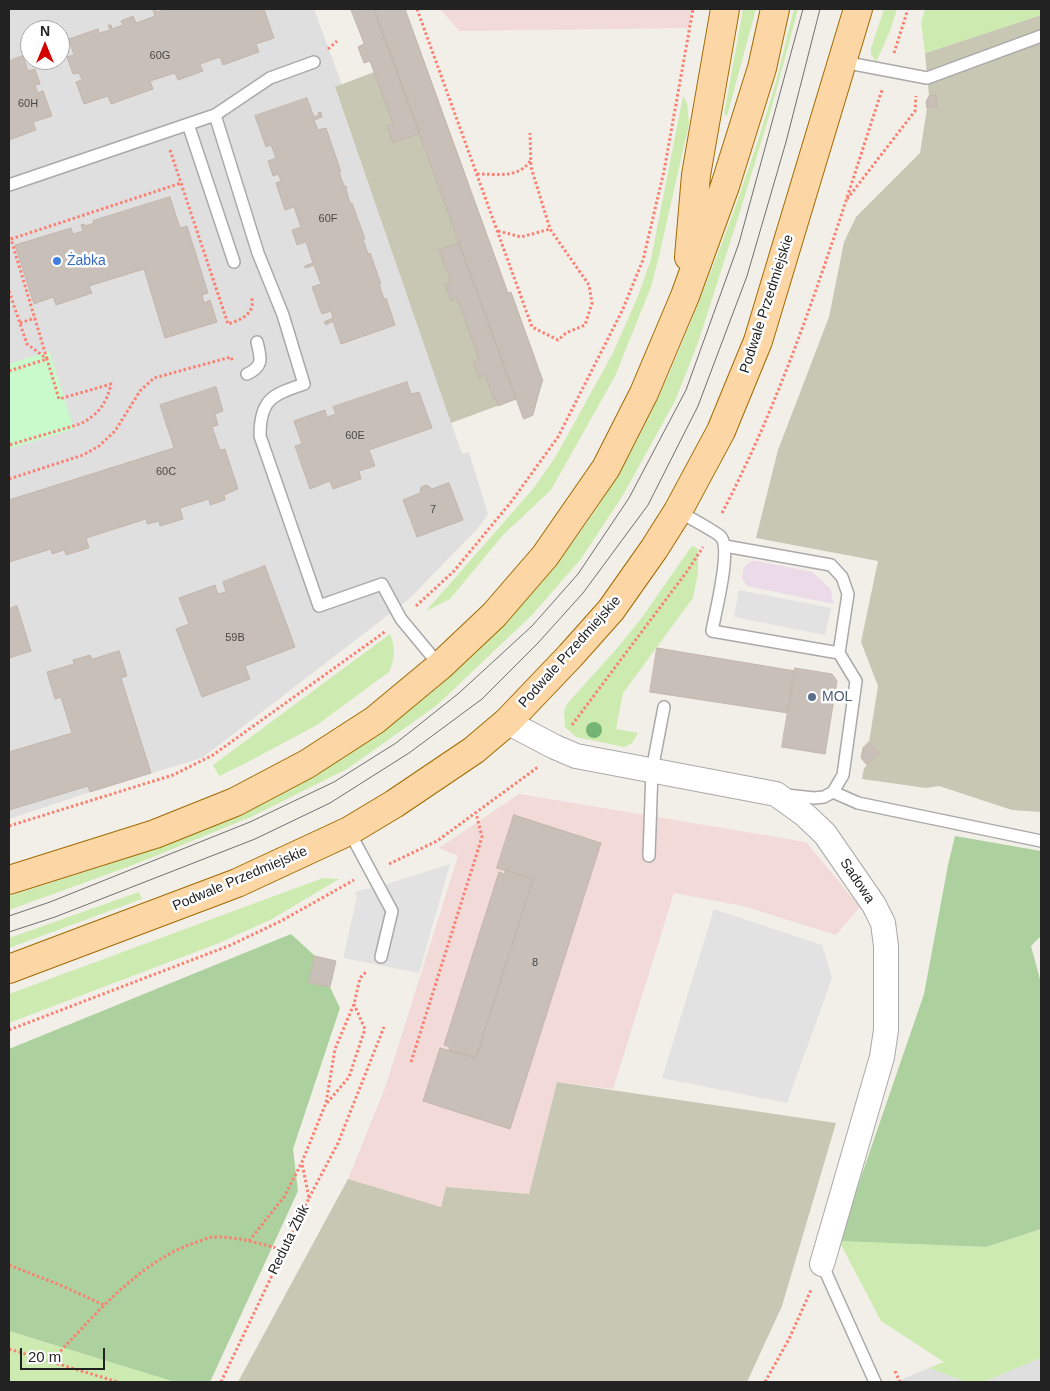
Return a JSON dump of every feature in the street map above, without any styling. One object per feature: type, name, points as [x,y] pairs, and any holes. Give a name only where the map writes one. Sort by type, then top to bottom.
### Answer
[{"type":"main road","points":[[685,296],[696,175],[725,9]]},
{"type":"main road","points":[[9,880],[155,834],[235,802],[307,764],[375,720],[440,666],[494,615],[544,556],[606,468],[644,394],[685,296],[725,186],[762,68],[775,9]]},
{"type":"main road","name":"Podwale Przedmiejskie","points":[[9,969],[237,884],[349,831],[394,804],[474,750],[507,722],[570,656],[610,610],[654,549],[678,511],[721,431],[758,341],[858,9]]},
{"type":"street","name":"Sadowa","points":[[507,722],[576,756],[776,794],[805,815],[825,834],[874,905],[883,923],[886,946],[886,1030],[882,1058],[822,1264]]},
{"type":"lane","points":[[843,62],[917,78],[928,78],[1041,36]]},
{"type":"lane","points":[[9,185],[215,115],[270,78],[314,62]]},
{"type":"lane","points":[[215,115],[258,254],[283,315],[304,384],[279,393],[267,403],[260,418],[260,436],[319,606],[382,584],[401,619],[440,666]]},
{"type":"lane","points":[[188,124],[234,262]]},
{"type":"lane","points":[[247,374],[256,370],[260,362],[257,342]]},
{"type":"lane","points":[[678,511],[721,536],[725,546],[724,570],[712,631],[839,653]]},
{"type":"lane","points":[[725,546],[831,565],[842,577],[848,594],[839,653],[856,681],[844,775],[833,792],[824,797],[814,798],[776,794]]},
{"type":"lane","points":[[649,856],[652,770],[664,706]]},
{"type":"lane","points":[[833,792],[858,802],[1041,841]]},
{"type":"lane","points":[[349,831],[392,911],[381,957]]},
{"type":"lane","points":[[822,1264],[875,1382]]},
{"type":"path","points":[[417,9],[532,327],[558,340],[566,333],[585,325],[592,303],[589,285],[550,229],[531,167],[530,133]]},
{"type":"path","points":[[9,826],[173,775],[214,755],[401,619],[454,571],[511,502],[552,446],[622,311],[644,260],[664,171],[693,9]]},
{"type":"path","points":[[9,1030],[231,945],[281,921],[332,891],[437,841],[535,771],[688,570],[712,531],[739,480],[772,409],[795,350],[908,9]]},
{"type":"path","points":[[845,202],[915,111],[917,78]]},
{"type":"path","points":[[477,174],[514,174],[527,166],[531,160]]},
{"type":"path","points":[[176,167],[228,324],[241,320],[250,312],[253,301]]},
{"type":"path","points":[[9,445],[90,419],[104,404],[111,384],[59,399],[11,239],[181,184]]},
{"type":"path","points":[[497,231],[521,237],[550,229]]},
{"type":"path","points":[[9,291],[27,344],[47,359]]},
{"type":"path","points":[[20,323],[35,318]]},
{"type":"path","points":[[9,479],[82,455],[99,446],[115,431],[140,391],[154,378],[232,358],[234,366]]},
{"type":"path","points":[[9,371],[47,359]]},
{"type":"path","points":[[411,1062],[482,837],[476,814]]},
{"type":"path","points":[[249,1241],[284,1198],[302,1162],[326,1103],[334,1049],[354,1004],[360,978],[381,957]]},
{"type":"path","points":[[326,1103],[349,1077],[365,1029],[354,1004]]},
{"type":"path","points":[[308,1198],[338,1143],[384,1027]]},
{"type":"path","name":"Reduta Żbik","points":[[221,1382],[308,1198],[302,1162]]},
{"type":"path","points":[[50,1362],[112,1297],[148,1268],[178,1249],[211,1237],[249,1241],[284,1250]]},
{"type":"path","points":[[765,1382],[789,1339],[822,1264]]},
{"type":"path","points":[[9,1265],[104,1305]]},
{"type":"path","points":[[9,1349],[118,1382]]},
{"type":"shaded area","points":[[9,9],[314,9],[342,85],[335,88],[462,454],[469,452],[488,514],[479,527],[409,599],[202,758],[9,819]]},
{"type":"shaded area","points":[[351,9],[405,9],[508,293],[511,292],[543,381],[533,415],[524,419],[516,399],[451,423],[335,87],[374,72],[370,61],[364,63],[358,47],[364,44]]},
{"type":"shaded area","points":[[440,9],[691,9],[689,28],[459,31]]},
{"type":"shaded area","points":[[1041,15],[1041,812],[1012,810],[939,786],[926,788],[862,779],[864,768],[879,754],[869,742],[878,686],[861,642],[878,561],[756,538],[778,450],[829,317],[844,242],[856,217],[920,153],[927,108],[926,102],[929,96],[925,53]]},
{"type":"shaded area","points":[[752,561],[812,572],[830,588],[834,604],[747,586],[742,578],[743,570]]},
{"type":"shaded area","points":[[739,590],[831,608],[825,635],[734,617]]},
{"type":"shaded area","points":[[519,794],[806,842],[860,907],[836,935],[743,906],[674,893],[613,1089],[557,1082],[529,1194],[446,1187],[441,1207],[348,1179],[385,1088],[458,856],[439,848]]},
{"type":"shaded area","points":[[450,864],[419,973],[343,958],[357,897],[355,892]]},
{"type":"shaded area","points":[[714,909],[822,945],[832,978],[787,1103],[662,1078]]},
{"type":"shaded area","points":[[557,1082],[836,1123],[782,1306],[747,1382],[238,1382],[348,1179],[441,1207],[446,1187],[529,1194]]},
{"type":"shaded area","points":[[1041,1358],[1041,1382],[983,1382]]},
{"type":"shaded area","points":[[929,1368],[966,1382],[895,1382]]},
{"type":"green space","points":[[743,9],[756,9],[727,116],[724,114]]},
{"type":"green space","points":[[794,9],[798,9],[773,103],[699,340],[675,401],[623,495],[581,559],[532,615],[436,706],[347,769],[251,817],[133,865],[9,910],[9,896],[120,861],[193,834],[264,803],[298,785],[348,755],[396,721],[442,684],[485,644],[525,602],[562,557],[596,509],[627,459],[661,391],[710,274],[743,185],[775,84]]},
{"type":"green space","points":[[884,9],[897,9],[890,31],[876,62],[871,54],[871,48]]},
{"type":"green space","points":[[925,9],[1041,9],[1041,15],[925,53],[921,22]]},
{"type":"green space","points":[[683,96],[687,103],[689,124],[659,256],[651,287],[615,376],[551,490],[504,534],[450,599],[426,611],[533,489],[556,456],[613,353],[638,296],[651,259]]},
{"type":"green space","points":[[49,351],[74,429],[9,449],[9,364]]},
{"type":"green space","points":[[694,546],[698,549],[698,573],[693,598],[623,693],[616,729],[638,733],[632,743],[624,747],[576,737],[565,727],[564,712],[567,704],[619,646],[643,616],[691,547]]},
{"type":"green space","points":[[390,634],[394,653],[389,672],[317,725],[219,776],[213,765]]},
{"type":"green space","points":[[955,836],[1041,851],[1041,936],[1031,946],[1041,983],[1041,1229],[986,1247],[839,1241],[924,994]]},
{"type":"green space","points":[[323,878],[339,879],[272,919],[219,943],[9,1023],[9,994]]},
{"type":"green space","points":[[139,892],[142,899],[9,948],[9,938]]},
{"type":"green space","points":[[291,934],[315,956],[309,983],[330,987],[340,1008],[293,1149],[298,1191],[210,1382],[175,1382],[9,1331],[9,1049]]},
{"type":"green space","points":[[1041,1229],[1041,1358],[983,1382],[966,1382],[929,1368],[944,1362],[881,1321],[839,1241],[986,1247]]},
{"type":"green space","points":[[9,1331],[175,1382],[9,1382]]},
{"type":"building","points":[[156,9],[157,12],[166,9],[264,9],[274,38],[256,44],[259,52],[223,65],[220,57],[200,64],[203,71],[178,80],[175,73],[150,81],[153,89],[111,104],[108,96],[84,104],[76,82],[82,80],[79,73],[73,74],[70,66],[70,56],[74,55],[70,39],[98,29],[99,33],[110,30],[108,25],[111,25],[112,29],[123,25],[121,21],[133,16],[136,23],[155,16],[153,10]]},
{"type":"building","points":[[351,9],[374,9],[420,133],[393,143],[387,126],[393,124],[370,61],[364,63],[358,47],[364,44]]},
{"type":"building","points":[[374,9],[405,9],[508,293],[511,292],[543,381],[541,382],[533,415],[524,419]]},
{"type":"building","points":[[20,57],[20,70],[35,70],[40,84],[35,85],[38,93],[43,91],[52,116],[33,122],[36,130],[9,140],[9,61]]},
{"type":"building","points":[[936,95],[937,106],[927,108],[926,102],[929,96]]},
{"type":"building","points":[[307,98],[314,117],[321,112],[322,117],[314,120],[318,130],[326,128],[341,172],[339,172],[344,186],[347,188],[350,203],[352,203],[365,239],[363,239],[368,254],[370,253],[384,299],[386,298],[395,325],[341,344],[333,321],[326,325],[324,322],[333,318],[331,311],[322,314],[321,312],[312,287],[321,284],[314,265],[305,268],[305,266],[313,263],[306,242],[297,245],[292,230],[301,227],[294,207],[285,210],[276,183],[281,181],[278,174],[273,176],[268,161],[276,158],[271,145],[266,147],[255,116]]},
{"type":"building","points":[[170,197],[180,228],[187,226],[208,293],[202,295],[204,303],[210,300],[217,322],[165,338],[144,269],[89,286],[92,293],[56,305],[53,297],[34,304],[15,245],[71,228],[73,234],[83,231],[81,225],[84,224],[85,226],[94,223],[93,221]]},
{"type":"building","points":[[459,243],[516,399],[498,406],[485,375],[479,378],[473,362],[479,359],[457,298],[451,301],[445,284],[451,282],[439,250]]},
{"type":"building","points":[[407,382],[411,394],[419,392],[432,428],[369,450],[375,466],[359,471],[361,479],[333,489],[330,481],[310,489],[295,446],[302,444],[294,421],[325,410],[327,417],[336,414],[333,407]]},
{"type":"building","points":[[216,387],[223,411],[215,414],[218,425],[212,427],[220,450],[225,449],[238,489],[224,495],[225,500],[210,505],[209,499],[180,508],[183,519],[160,526],[159,521],[147,524],[146,519],[86,538],[89,548],[66,555],[64,550],[52,554],[51,549],[9,562],[9,500],[174,448],[160,405]]},
{"type":"building","points":[[449,483],[463,520],[417,537],[403,500],[420,493],[421,487],[426,485],[431,489]]},
{"type":"building","points":[[265,566],[295,647],[245,666],[250,679],[202,697],[176,629],[189,624],[179,598],[215,585],[218,594],[226,592],[223,582]]},
{"type":"building","points":[[17,606],[31,651],[9,658],[9,609]]},
{"type":"building","points":[[657,648],[795,671],[788,713],[650,692]]},
{"type":"building","points":[[119,651],[127,676],[121,678],[151,773],[90,792],[88,786],[9,810],[9,752],[72,733],[61,697],[55,699],[47,672],[74,664],[73,660],[90,655],[92,659]]},
{"type":"building","name":"MOL","points":[[795,668],[832,674],[837,681],[825,754],[782,747]]},
{"type":"building","points":[[869,742],[879,754],[867,765],[861,758],[863,748]]},
{"type":"building","points":[[514,815],[601,843],[510,1129],[423,1101],[440,1048],[476,1058],[533,879],[497,868]]},
{"type":"building","points":[[506,870],[533,879],[476,1058],[449,1050],[450,1047],[444,1045],[499,872],[504,874]]},
{"type":"building","points":[[315,956],[336,961],[330,987],[309,983]]},
{"type":"tram line","points":[[9,916],[50,902],[250,822],[334,782],[396,743],[459,693],[532,626],[578,574],[629,498],[686,390],[739,243],[803,9]]},
{"type":"tram line","points":[[9,932],[55,917],[255,839],[330,803],[409,753],[482,699],[537,644],[583,593],[648,505],[698,406],[747,276],[786,142],[820,9]]},
{"type":"place","name":"Żabka","points":[[57,261]]},
{"type":"place","name":"MOL","points":[[812,697]]}]
